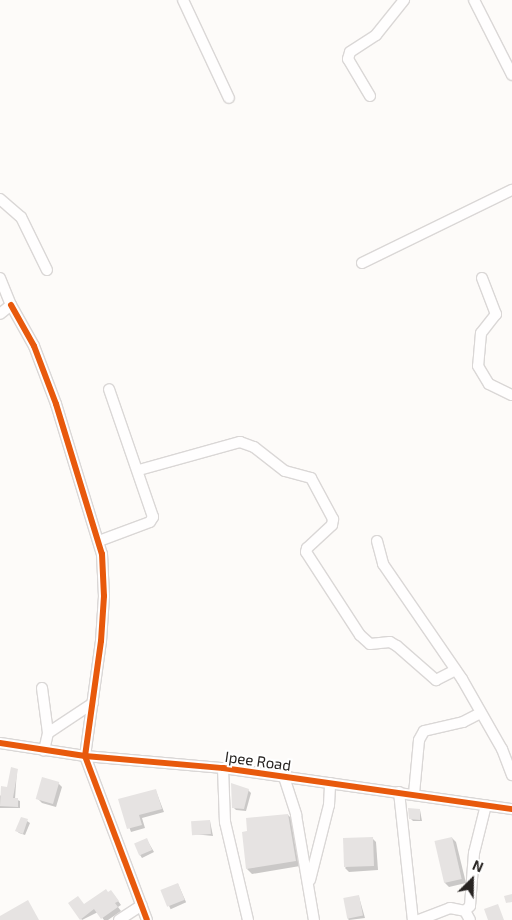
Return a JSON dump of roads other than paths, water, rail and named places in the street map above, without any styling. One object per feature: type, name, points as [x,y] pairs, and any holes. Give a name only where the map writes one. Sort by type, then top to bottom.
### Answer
[{"type":"street","points":[[183,0],[229,98]]},
{"type":"street","points":[[370,96],[348,59],[350,52],[376,35],[404,0]]},
{"type":"street","points":[[474,0],[512,75]]},
{"type":"street","points":[[362,263],[512,190]]},
{"type":"street","points":[[0,199],[21,217],[47,270]]},
{"type":"street","points":[[0,278],[11,304],[34,346],[56,404],[99,541],[104,596],[86,756],[147,920]]},
{"type":"street","points":[[482,278],[496,314],[481,333],[478,366],[489,384],[512,396]]},
{"type":"street","points":[[0,314],[11,304]]},
{"type":"street","points":[[99,541],[150,522],[153,517],[139,470],[110,389]]},
{"type":"street","points":[[139,470],[240,442],[254,447],[285,471],[311,478],[333,514],[333,519],[329,529],[307,548],[306,552],[360,635],[370,644],[390,642],[397,646],[436,680],[456,670]]},
{"type":"street","points":[[377,541],[383,564],[456,670],[479,714],[502,749],[512,775]]},
{"type":"street","points":[[42,688],[48,732],[44,751]]},
{"type":"street","points":[[48,732],[93,703]]},
{"type":"street","points":[[414,794],[419,740],[424,731],[463,722],[479,714]]},
{"type":"street","name":"Ipee Road","points":[[0,743],[86,756],[223,768],[512,808]]},
{"type":"street","points":[[223,768],[225,822],[248,920]]},
{"type":"street","points":[[284,777],[293,802],[310,882],[314,920]]},
{"type":"street","points":[[310,882],[329,805],[330,783]]},
{"type":"street","points":[[399,792],[413,920]]},
{"type":"street","points":[[419,920],[450,908],[468,916],[474,853],[486,805]]},
{"type":"street","points":[[119,920],[142,905]]}]
